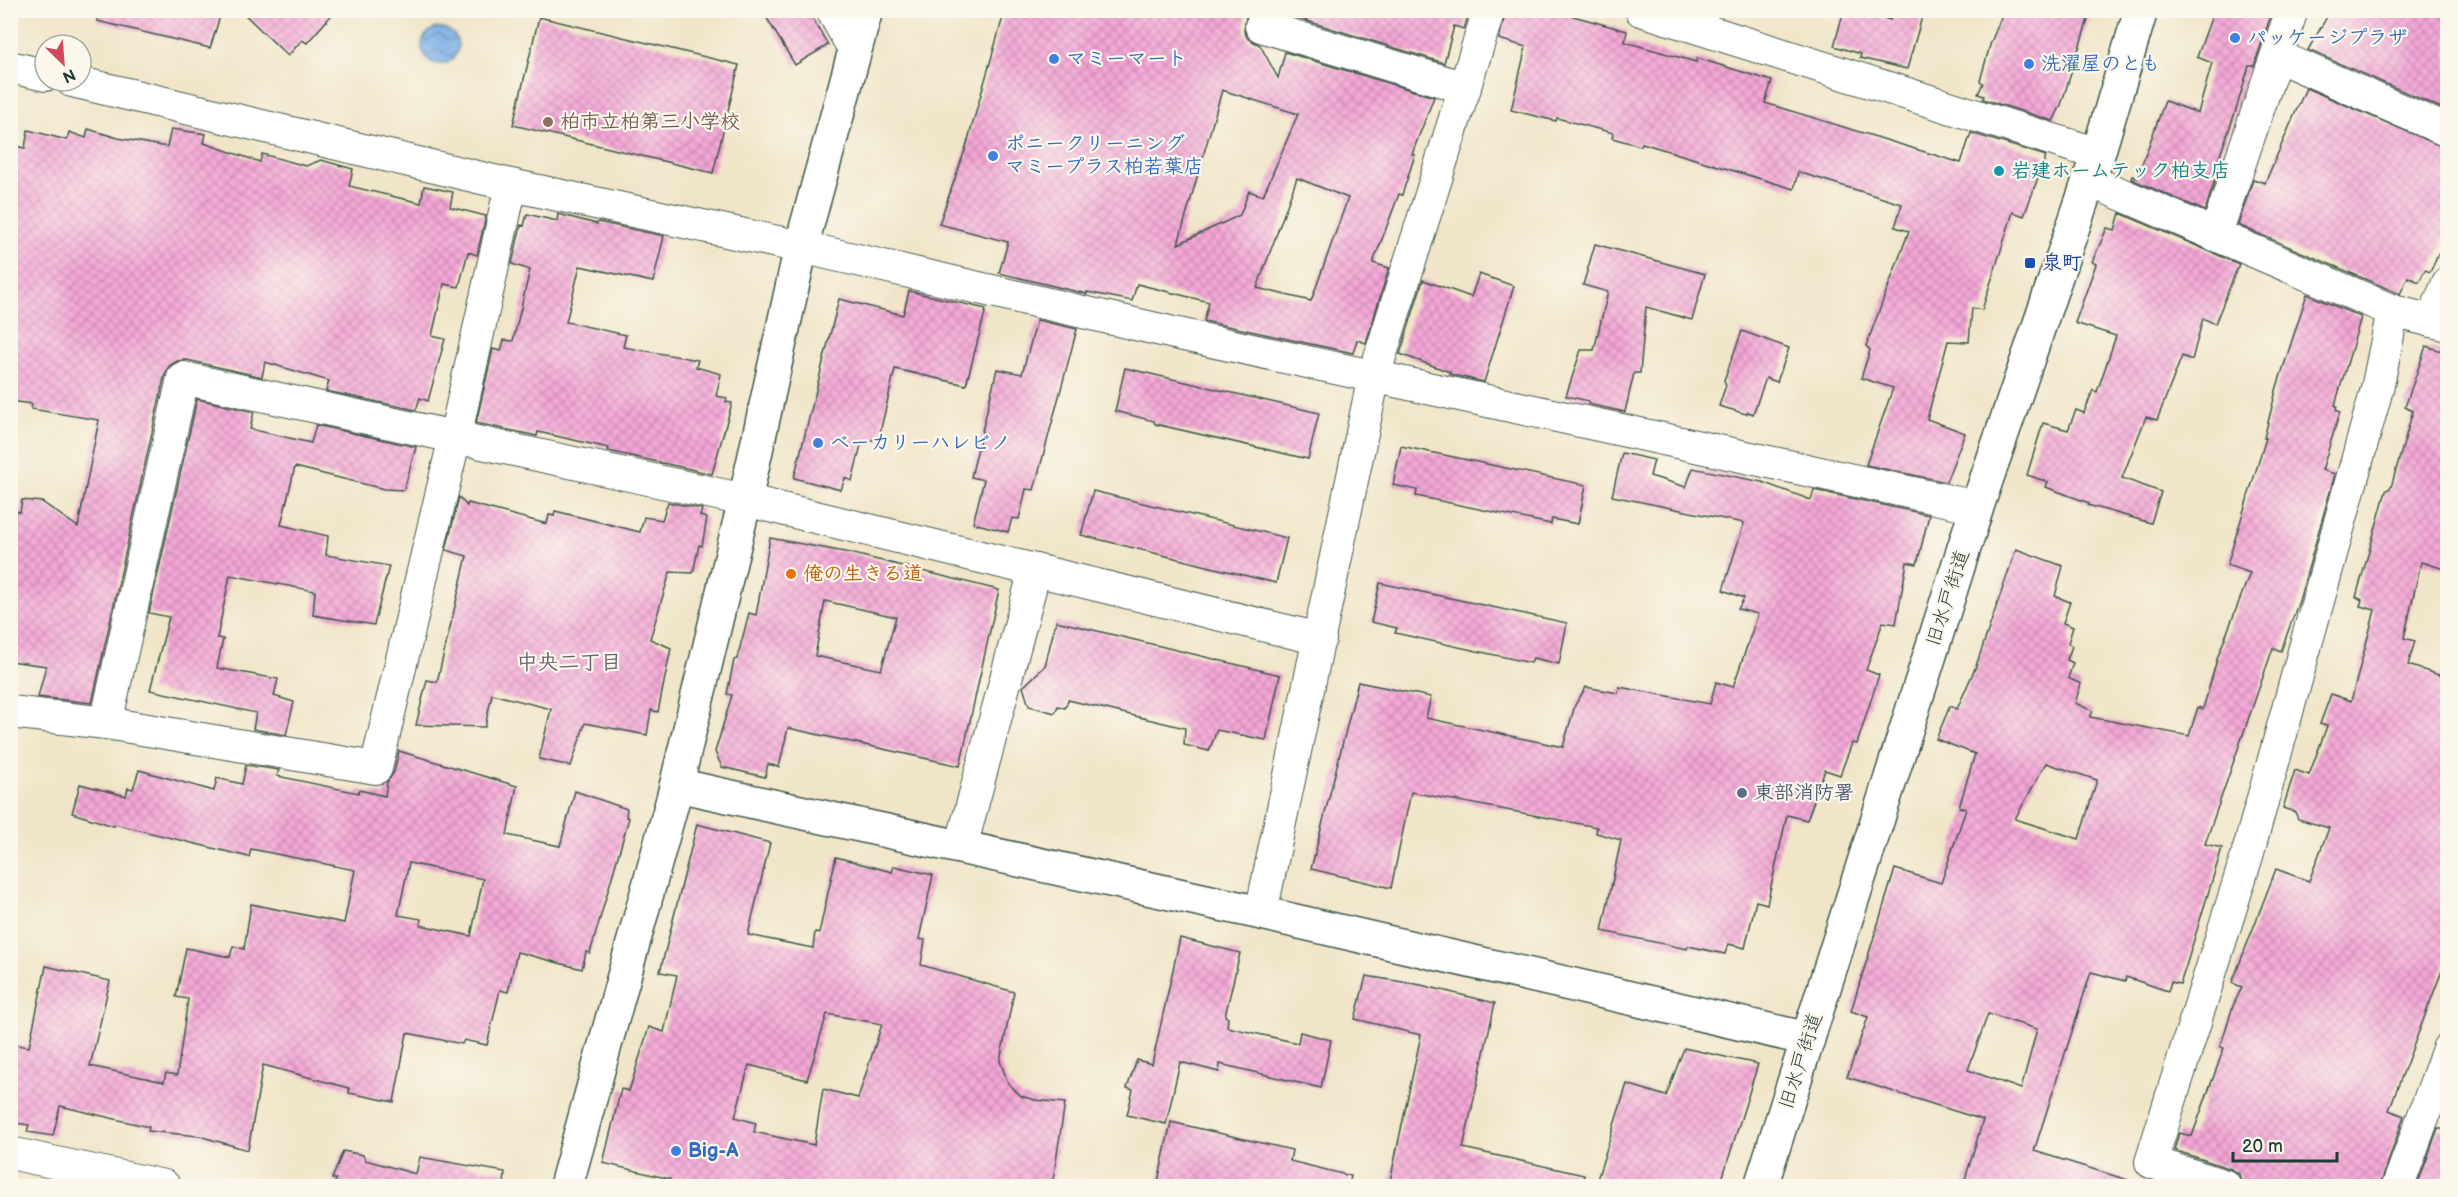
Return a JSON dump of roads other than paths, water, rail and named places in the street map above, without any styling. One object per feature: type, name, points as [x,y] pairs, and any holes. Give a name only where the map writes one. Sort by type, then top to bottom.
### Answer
[{"type":"street","points":[[832,10],[855,51]]},
{"type":"street","points":[[566,1186],[677,785],[745,500],[801,247],[866,10]]},
{"type":"street","points":[[1261,913],[1374,376],[1489,10]]},
{"type":"street","points":[[1641,10],[2093,167],[2215,236],[2393,310],[2440,323],[2448,283]]},
{"type":"street","name":"旧水戸街道","points":[[1761,1186],[1977,507],[2093,167],[2141,10]]},
{"type":"street","points":[[2215,236],[2292,10]]},
{"type":"street","points":[[1261,26],[1465,88]]},
{"type":"street","points":[[2277,56],[2448,131]]},
{"type":"street","points":[[10,67],[33,72]]},
{"type":"street","points":[[93,86],[511,185],[1977,507]]},
{"type":"street","points":[[10,712],[106,723],[376,768],[455,437],[511,185]]},
{"type":"street","points":[[2225,1186],[2151,1162],[2257,822],[2377,389],[2393,310]]},
{"type":"street","points":[[106,723],[183,378],[745,500],[1320,639]]},
{"type":"street","points":[[961,847],[1035,570]]},
{"type":"street","points":[[677,785],[1261,913],[1808,1040]]},
{"type":"street","points":[[2398,1186],[2448,1049]]},
{"type":"street","points":[[10,1153],[164,1186]]},
{"type":"water","points":[[440,28],[453,33],[458,46],[453,59],[440,64],[427,59],[422,46],[427,33]]},
{"type":"place","name":"パッケージプラザ","points":[[2235,38]]},
{"type":"place","name":"マミーマート","points":[[1054,59]]},
{"type":"place","name":"洗濯屋のとも","points":[[2029,64]]},
{"type":"place","name":"柏市立柏第三小学校","points":[[548,122]]},
{"type":"place","name":"ポニークリーニング マミープラス柏若葉店","points":[[993,156]]},
{"type":"place","name":"岩建ホームテック柏支店","points":[[1999,171]]},
{"type":"place","name":"泉町","points":[[2030,263]]},
{"type":"place","name":"ベーカリーハレビノ","points":[[818,443]]},
{"type":"place","name":"俺の生きる道","points":[[791,574]]},
{"type":"place","name":"東部消防署","points":[[1742,793]]},
{"type":"place","name":"Big-A","points":[[676,1151]]},
{"type":"district","name":"中央二丁目","points":[[569,662]]}]
